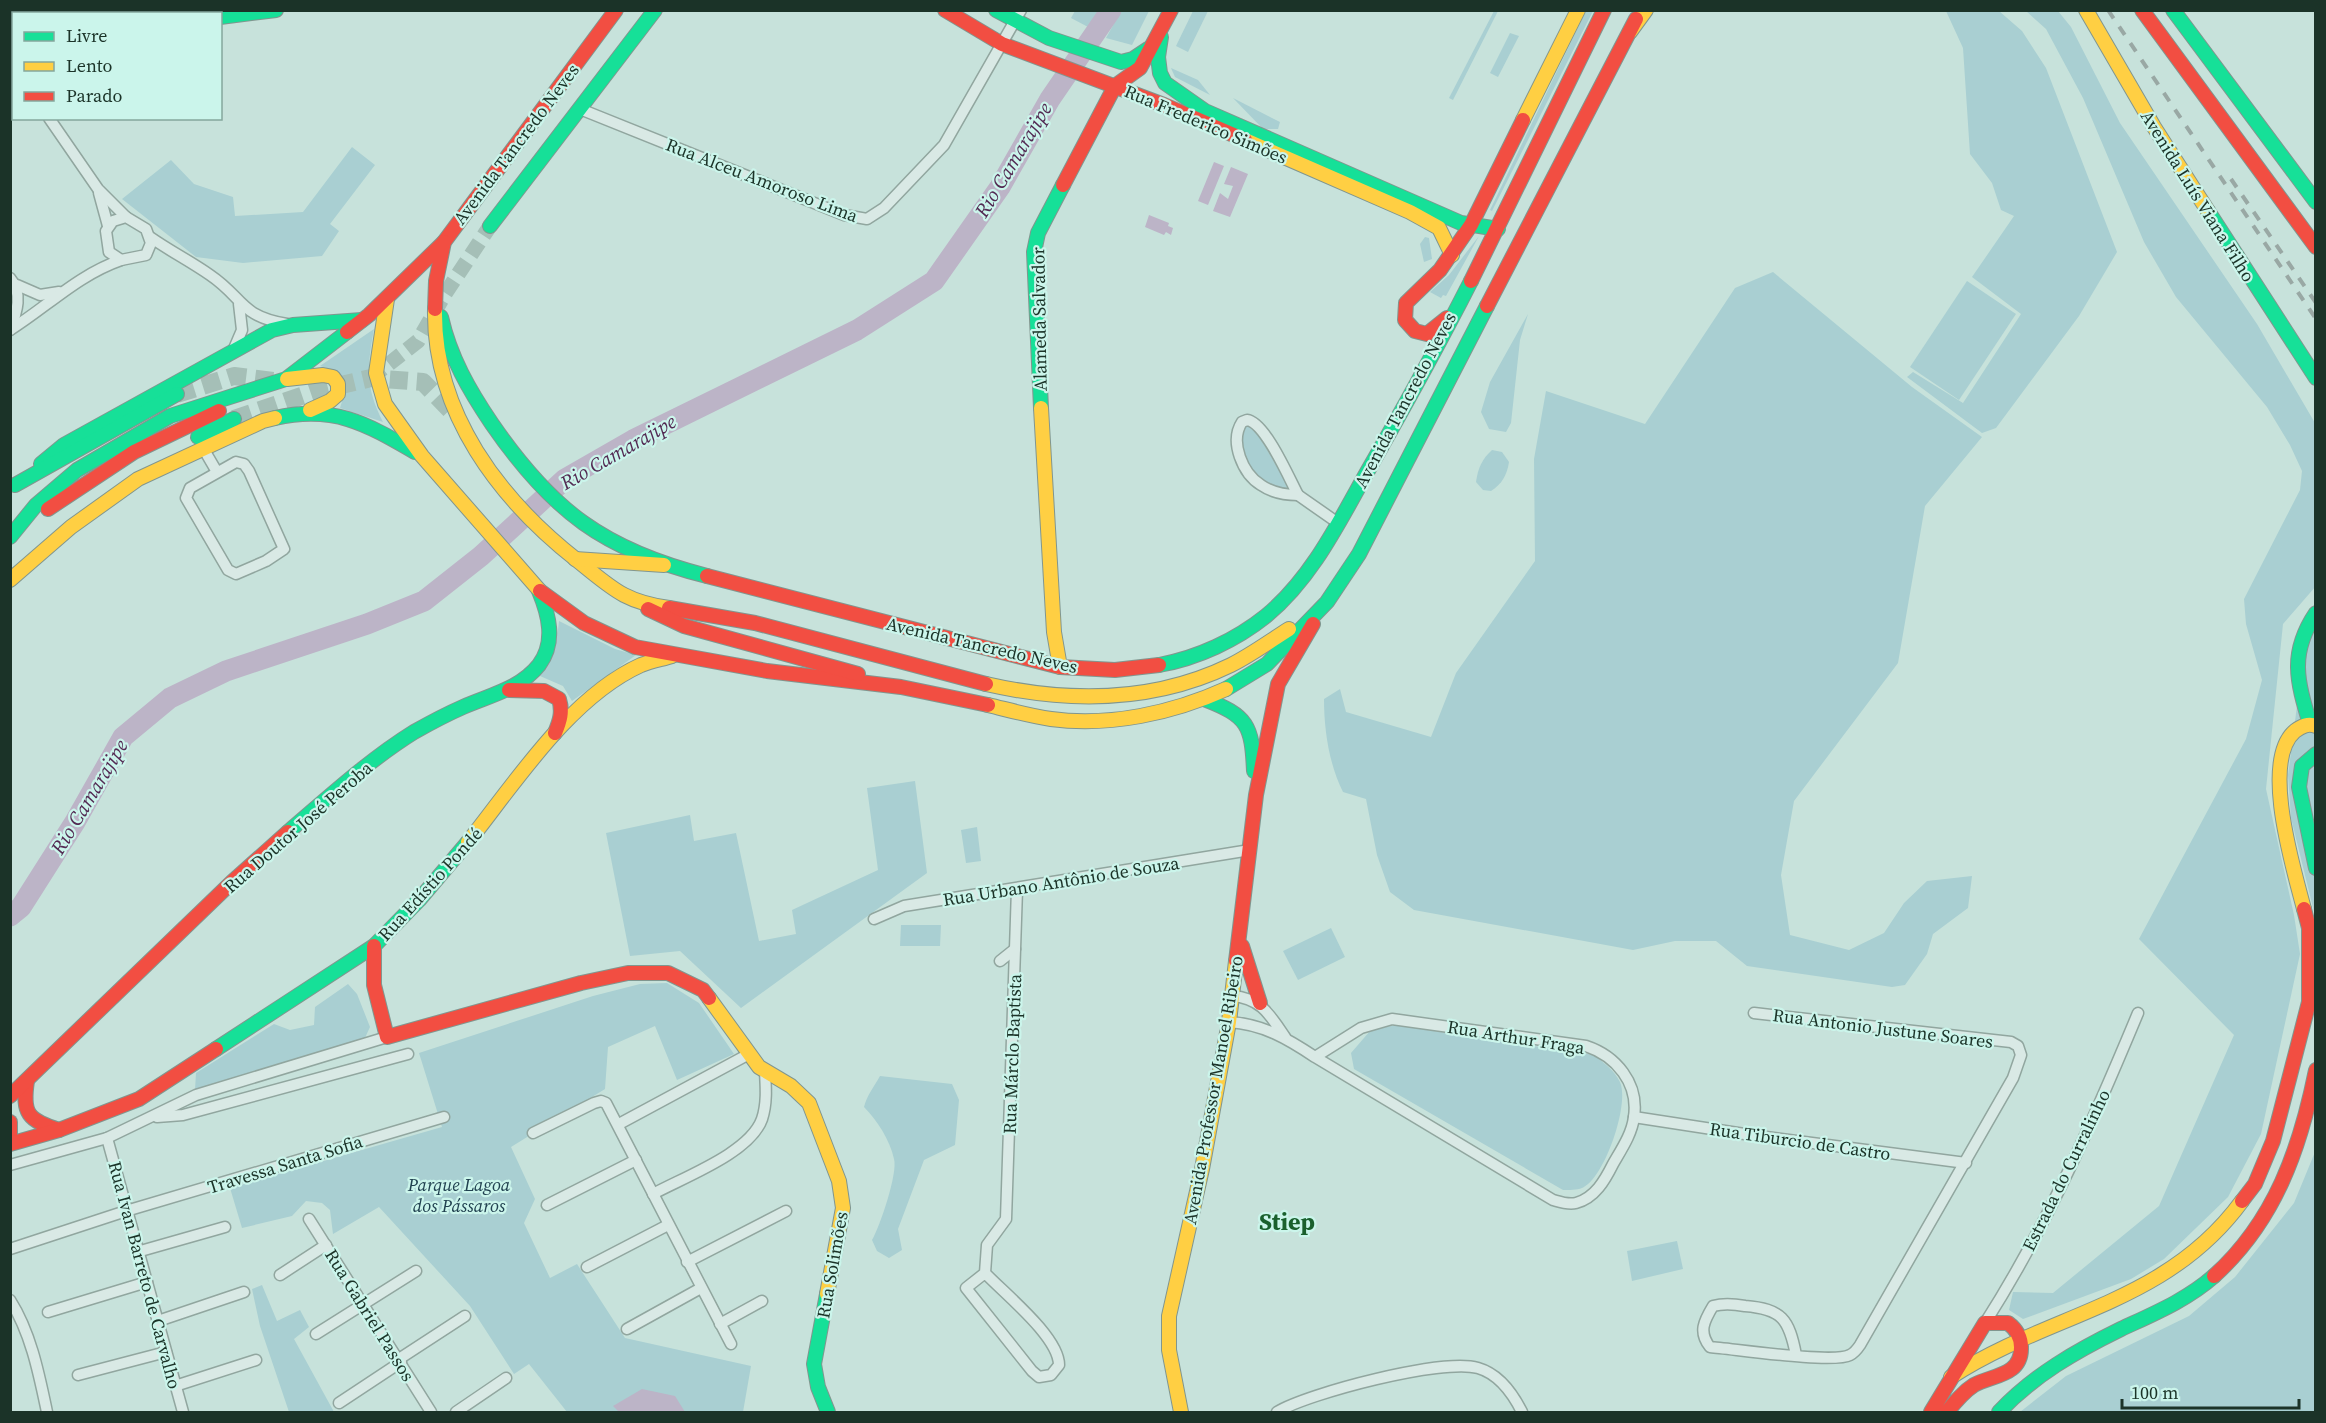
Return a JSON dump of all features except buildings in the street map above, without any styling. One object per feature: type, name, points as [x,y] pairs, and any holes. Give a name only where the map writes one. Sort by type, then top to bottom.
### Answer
[{"type":"main road","points":[[222,17],[276,10]]},
{"type":"main road","name":"Avenida Tancredo Neves","points":[[616,10],[444,242],[435,286],[438,353],[455,415],[486,467],[517,507],[560,549],[633,601],[731,618],[983,684],[1040,695],[1090,699],[1134,696],[1206,679],[1242,662],[1327,602]]},
{"type":"main road","name":"Avenida Tancredo Neves","points":[[490,226],[655,10]]},
{"type":"main road","name":"Rua Frederico Simões","points":[[945,10],[1002,44],[1164,105],[1428,221],[1443,233],[1452,255]]},
{"type":"main road","name":"Rua Frederico Simões","points":[[996,10],[1018,16],[1049,38],[1121,62],[1133,59],[1151,48]]},
{"type":"main road","name":"Alameda Salvador","points":[[1059,667],[1054,632],[1046,506],[1034,252],[1038,232],[1115,86],[1140,68],[1171,10]]},
{"type":"main road","points":[[1452,314],[1427,334],[1410,330],[1403,312],[1406,303],[1452,255],[1471,225],[1578,10]]},
{"type":"main road","name":"Avenida Tancredo Neves","points":[[435,286],[450,354],[459,374],[519,463],[548,498],[583,526],[629,552],[664,565],[1059,667],[1117,670],[1155,667],[1218,648],[1251,626],[1285,597],[1338,523],[1404,407],[1498,229],[1604,10]]},
{"type":"main road","name":"Avenida Tancredo Neves","points":[[387,299],[376,373],[385,404],[422,456],[535,587],[584,623],[635,647],[767,671],[901,687],[1052,719],[1095,720],[1166,711],[1204,699],[1240,683],[1267,664],[1327,602],[1359,554],[1640,10]]},
{"type":"main road","points":[[1630,32],[1646,10]]},
{"type":"main road","points":[[2077,10],[2100,35]]},
{"type":"main road","name":"Avenida Luís Viana Filho","points":[[2086,10],[2154,127],[2316,378]]},
{"type":"main road","points":[[2142,10],[2316,247]]},
{"type":"main road","points":[[2173,10],[2316,202]]},
{"type":"main road","name":"Rua Frederico Simões","points":[[1164,25],[1158,57],[1160,73],[1171,88],[1205,111],[1471,225],[1498,229]]},
{"type":"main road","points":[[1164,105],[1205,111]]},
{"type":"main road","points":[[1304,166],[1310,165],[1326,171],[1345,170]]},
{"type":"main road","points":[[286,379],[387,299],[444,242]]},
{"type":"main road","points":[[12,486],[64,445],[272,330],[293,325],[362,320]]},
{"type":"main road","points":[[13,534],[36,505],[77,470],[170,416],[286,379],[322,375],[333,377],[338,384],[338,394],[330,401],[308,411],[263,421],[138,479]]},
{"type":"main road","points":[[12,486],[177,394]]},
{"type":"main road","points":[[13,534],[92,478],[134,452],[229,406]]},
{"type":"main road","points":[[308,411],[335,415],[373,428],[422,456]]},
{"type":"main road","points":[[10,580],[71,527],[186,443],[234,419]]},
{"type":"main road","points":[[573,559],[664,565]]},
{"type":"main road","name":"Rua Doutor José Peroba","points":[[10,1096],[234,881],[390,749],[432,723],[506,690],[531,674],[550,645],[552,634],[549,614],[535,587]]},
{"type":"main road","points":[[633,601],[684,626],[901,687]]},
{"type":"main road","name":"Avenida Professor Manoel Ribeiro","points":[[1181,1413],[1169,1350],[1169,1316],[1202,1169],[1229,1022],[1256,795],[1278,684],[1327,602]]},
{"type":"main road","points":[[1951,1377],[1974,1362],[2021,1340],[2120,1298],[2189,1258],[2227,1222],[2254,1184],[2265,1162],[2309,1002],[2309,928],[2285,836],[2279,772],[2287,738],[2300,727],[2313,725],[2298,684],[2296,661],[2298,644],[2305,626],[2316,613]]},
{"type":"main road","name":"Rua Edístio Pondé","points":[[10,1144],[59,1130],[139,1099],[374,946],[407,915],[554,735],[601,691],[632,669],[656,658],[675,655]]},
{"type":"main road","points":[[506,690],[540,689],[556,694],[561,703],[561,713],[554,735]]},
{"type":"main road","name":"Avenida Professor Manoel Ribeiro","points":[[1204,699],[1229,707],[1240,714],[1247,724],[1252,736],[1256,795]]},
{"type":"main road","points":[[2316,754],[2302,766],[2299,787],[2316,868]]},
{"type":"main road","points":[[1240,939],[1260,1003]]},
{"type":"main road","points":[[374,946],[374,985],[387,1037]]},
{"type":"main road","points":[[345,965],[365,971],[374,985]]},
{"type":"main road","name":"Rua Solimões","points":[[387,1037],[580,983],[649,971],[668,973],[703,990],[749,1054],[765,1072],[791,1086],[808,1103],[820,1128],[843,1194],[841,1225],[814,1364],[818,1388],[828,1413]]},
{"type":"main road","points":[[1999,1413],[2017,1393],[2045,1370],[2195,1290],[2234,1257],[2269,1213],[2288,1173],[2300,1138],[2316,1070]]},
{"type":"main road","points":[[27,1081],[23,1100],[26,1114],[35,1122],[59,1130]]},
{"type":"main road","points":[[10,1122],[10,1138]]},
{"type":"main road","points":[[1931,1413],[1985,1323],[1999,1321],[2009,1324],[2021,1340],[2021,1355],[2016,1366],[2004,1374],[1978,1382],[1960,1394],[1947,1413]]},
{"type":"main road","name":"Avenida Professor Manoel Ribeiro","points":[[1175,1382],[1190,1413]]},
{"type":"street","points":[[583,54],[607,10]]},
{"type":"street","name":"Rua Alceu Amoroso Lima","points":[[580,109],[844,215],[867,219],[884,208],[944,145],[1018,16]]},
{"type":"street","points":[[50,120],[98,189],[126,218],[140,223],[150,237],[219,281],[239,304],[264,319],[293,325]]},
{"type":"street","points":[[98,189],[108,226],[106,245],[98,268]]},
{"type":"street","points":[[108,226],[113,221],[126,218]]},
{"type":"street","points":[[146,255],[151,243],[150,237]]},
{"type":"street","points":[[106,245],[109,252],[121,260]]},
{"type":"street","points":[[10,330],[63,290],[98,268],[146,255],[175,255]]},
{"type":"street","points":[[14,281],[40,294],[63,290]]},
{"type":"street","points":[[10,330],[17,309],[14,281]]},
{"type":"street","points":[[233,351],[242,330],[239,304]]},
{"type":"street","points":[[1298,495],[1256,422],[1247,420],[1242,422],[1236,435],[1238,449],[1242,464],[1251,478],[1262,486],[1298,495],[1338,523]]},
{"type":"street","points":[[203,448],[217,472]]},
{"type":"street","points":[[236,462],[244,464],[281,539],[283,552],[241,573],[231,573],[228,570],[186,498],[190,488],[217,472],[236,462]]},
{"type":"street","name":"Rua Urbano Antônio de Souza","points":[[874,919],[904,906],[1250,850]]},
{"type":"street","name":"Rua Márclo Baptista","points":[[986,1273],[987,1245],[1006,1219],[1017,889]]},
{"type":"street","points":[[1000,961],[1015,949]]},
{"type":"street","points":[[1232,996],[1246,997],[1260,1003]]},
{"type":"street","name":"Rua Arthur Fraga","points":[[1260,1003],[1285,1037]]},
{"type":"street","name":"Rua Antonio Justune Soares","points":[[1755,1013],[2011,1042],[2018,1046],[2020,1055],[2018,1065],[1966,1163]]},
{"type":"street","name":"Estrada do Curralinho","points":[[1985,1323],[2001,1299],[2060,1193],[2091,1128],[2138,1013]]},
{"type":"street","name":"Rua Arthur Fraga","points":[[1229,1022],[1254,1025],[1285,1037],[1315,1058],[1553,1200],[1565,1204],[1576,1203],[1599,1188],[1626,1140],[1634,1117],[1633,1093],[1626,1075],[1602,1052],[1586,1046],[1392,1019],[1361,1028],[1315,1058]]},
{"type":"street","points":[[10,1166],[107,1138],[196,1095],[387,1037]]},
{"type":"street","points":[[148,1118],[183,1115],[408,1054]]},
{"type":"street","points":[[619,1124],[749,1054]]},
{"type":"street","points":[[652,1194],[747,1142],[762,1118],[766,1103],[765,1072]]},
{"type":"street","points":[[533,1134],[602,1101],[612,1109],[652,1194],[731,1344]]},
{"type":"street","name":"Travessa Santa Sofia","points":[[10,1249],[444,1117]]},
{"type":"street","name":"Rua Tiburcio de Castro","points":[[1634,1117],[1966,1163]]},
{"type":"street","name":"Rua Ivan Barreto de Carvalho","points":[[107,1138],[183,1413]]},
{"type":"street","points":[[547,1204],[636,1160]]},
{"type":"street","points":[[1796,1355],[1791,1331],[1776,1312],[1764,1308],[1724,1303],[1713,1306],[1703,1325],[1704,1339],[1710,1347],[1796,1355],[1842,1357],[1851,1354],[1860,1345],[1966,1163]]},
{"type":"street","points":[[687,1262],[786,1211]]},
{"type":"street","name":"Rua Gabriel Passos","points":[[309,1219],[400,1360],[431,1413]]},
{"type":"street","points":[[587,1267],[668,1225]]},
{"type":"street","points":[[137,1252],[225,1227]]},
{"type":"street","points":[[280,1275],[326,1245]]},
{"type":"street","points":[[316,1334],[416,1271]]},
{"type":"street","points":[[986,1273],[1052,1342],[1059,1356],[1059,1365],[1051,1375],[1039,1377],[1032,1371],[966,1288],[986,1273]]},
{"type":"street","points":[[48,1312],[147,1282]]},
{"type":"street","points":[[627,1329],[700,1288]]},
{"type":"street","points":[[158,1321],[244,1292]]},
{"type":"street","points":[[10,1299],[22,1318],[47,1413]]},
{"type":"street","points":[[2001,1299],[2009,1324]]},
{"type":"street","points":[[720,1324],[762,1301]]},
{"type":"street","points":[[339,1402],[465,1316]]},
{"type":"street","points":[[78,1375],[166,1352]]},
{"type":"street","points":[[175,1386],[256,1360]]},
{"type":"street","points":[[1277,1413],[1300,1402],[1356,1386],[1430,1369],[1463,1366],[1489,1372],[1500,1381],[1522,1413]]},
{"type":"street","points":[[456,1413],[506,1378]]},
{"type":"green space","points":[[1075,10],[1100,11],[1090,28],[1071,18]]},
{"type":"green space","points":[[1121,11],[1149,11],[1132,45],[1106,38]]},
{"type":"green space","points":[[1193,11],[1208,11],[1188,52],[1176,46]]},
{"type":"green space","points":[[1494,11],[1498,11],[1453,100],[1449,98]]},
{"type":"green space","points":[[1586,11],[1593,11],[1492,211],[1490,210]]},
{"type":"green space","points":[[1946,11],[1999,11],[2022,31],[2046,68],[2117,252],[2079,316],[1996,428],[1982,433],[1907,377],[1913,372],[1963,403],[2021,314],[1972,277],[2014,216],[2001,210],[1992,183],[1970,154],[1963,48]]},
{"type":"green space","points":[[2026,11],[2058,11],[2071,27],[2120,123],[2257,324],[2315,423],[2316,586],[2283,624],[2266,789],[2294,915],[2300,954],[2261,1134],[2228,1197],[2164,1259],[2131,1279],[2023,1319],[2009,1310],[2013,1292],[2053,1293],[2159,1206],[2234,1035],[2139,939],[2246,739],[2262,680],[2246,624],[2244,599],[2300,490],[2302,471],[2290,445],[2267,407],[2176,297],[2144,242],[2083,98],[2046,29]]},
{"type":"green space","points":[[1510,33],[1519,36],[1498,77],[1490,73]]},
{"type":"green space","points":[[1171,68],[1198,80],[1210,95],[1175,77]]},
{"type":"green space","points":[[1233,98],[1280,122],[1278,129],[1263,129]]},
{"type":"green space","points":[[352,147],[375,165],[330,224],[339,231],[322,256],[243,263],[196,257],[122,199],[171,160],[194,184],[233,197],[235,216],[303,212]]},
{"type":"green space","points":[[1479,236],[1446,296],[1443,295],[1441,298],[1430,292],[1449,275]]},
{"type":"green space","points":[[1425,237],[1429,238],[1432,259],[1424,262],[1420,244]]},
{"type":"green space","points":[[1773,272],[1912,387],[1982,437],[1925,506],[1898,663],[1794,801],[1781,875],[1790,935],[1849,950],[1884,933],[1904,903],[1927,881],[1972,876],[1968,908],[1933,934],[1927,954],[1905,985],[1892,987],[1747,966],[1716,941],[1675,941],[1633,950],[1414,910],[1390,892],[1377,855],[1366,799],[1343,792],[1338,781],[1328,747],[1324,699],[1340,689],[1346,712],[1431,737],[1456,673],[1535,561],[1534,459],[1546,391],[1645,424],[1735,288]]},
{"type":"green space","points":[[1967,281],[2016,314],[1959,400],[1910,367]]},
{"type":"green space","points":[[1528,314],[1520,340],[1511,423],[1506,432],[1489,429],[1481,412],[1490,382]]},
{"type":"green space","points":[[374,329],[369,377],[373,398],[383,422],[340,408],[347,385],[337,371],[320,366]]},
{"type":"green space","points":[[1243,425],[1249,425],[1256,431],[1292,492],[1259,477],[1246,461],[1241,439]]},
{"type":"green space","points":[[1492,450],[1502,452],[1509,462],[1503,479],[1491,491],[1483,490],[1476,482],[1481,464]]},
{"type":"green space","points":[[559,621],[615,649],[636,655],[572,701],[563,686],[540,676],[553,650]]},
{"type":"green space","points":[[2315,630],[2315,916],[2291,818],[2288,775],[2304,652]]},
{"type":"green space","points":[[915,781],[927,873],[741,1008],[680,951],[630,956],[606,833],[690,815],[694,841],[736,833],[759,941],[796,934],[792,910],[878,870],[867,788]]},
{"type":"green space","points":[[977,827],[981,861],[966,863],[961,830]]},
{"type":"green space","points":[[901,925],[941,925],[940,946],[900,946]]},
{"type":"green space","points":[[1331,928],[1345,957],[1298,980],[1283,951]]},
{"type":"green space","name":"Parque Lagoa dos Pássaros","points":[[667,983],[699,1003],[734,1054],[677,1080],[655,1026],[608,1047],[605,1089],[511,1147],[535,1199],[524,1223],[550,1278],[577,1264],[625,1338],[751,1366],[743,1412],[567,1412],[529,1364],[514,1374],[470,1306],[379,1207],[333,1234],[330,1210],[322,1203],[306,1201],[292,1216],[242,1228],[230,1188],[442,1127],[419,1053],[593,996],[640,984]]},
{"type":"green space","points":[[348,984],[357,994],[370,1027],[364,1040],[195,1090],[196,1073],[274,1024],[290,1030],[314,1025],[315,1007]]},
{"type":"green space","points":[[1395,1025],[1594,1055],[1618,1078],[1622,1093],[1613,1140],[1599,1171],[1582,1188],[1563,1190],[1354,1069],[1351,1053],[1370,1031]]},
{"type":"green space","points":[[880,1076],[952,1084],[959,1100],[955,1145],[924,1160],[898,1229],[902,1250],[889,1258],[877,1251],[872,1240],[884,1212],[891,1187],[894,1159],[882,1131],[864,1107]]},
{"type":"green space","points":[[2315,1152],[2315,1412],[2020,1412],[2066,1376],[2189,1316],[2235,1277],[2294,1203]]},
{"type":"green space","points":[[1677,1241],[1683,1269],[1632,1281],[1627,1251]]},
{"type":"green space","points":[[262,1285],[277,1321],[300,1310],[309,1327],[294,1339],[334,1412],[289,1412],[260,1326],[252,1289]]},
{"type":"shaded area","points":[[1214,162],[1224,166],[1208,205],[1198,201]]},
{"type":"shaded area","points":[[1231,167],[1248,174],[1230,217],[1213,211],[1220,193],[1228,199],[1233,186],[1224,184]]},
{"type":"shaded area","points":[[1149,215],[1169,223],[1168,226],[1173,228],[1171,235],[1166,232],[1164,235],[1145,227]]},
{"type":"shaded area","points":[[642,1389],[675,1396],[685,1412],[619,1412],[613,1406]]},
{"type":"waterway","name":"Rio Camarajipe","points":[[10,916],[21,907],[75,822],[123,737],[170,698],[226,671],[367,624],[424,601],[481,556],[565,479],[633,440],[857,330],[934,281],[1000,187],[1050,99],[1111,10]]},
{"type":"tunnel","points":[[371,378],[418,341],[445,294],[490,226]]},
{"type":"tunnel","points":[[177,394],[234,376],[282,382]]},
{"type":"tunnel","points":[[234,419],[316,391],[371,378],[423,382],[455,415]]},
{"type":"railway","points":[[2108,10],[2316,319]]},
{"type":"railway","points":[[2231,179],[2316,303]]},
{"type":"traffic: fast","points":[[222,17],[276,10]]},
{"type":"traffic: fast","points":[[490,226],[655,10]]},
{"type":"traffic: fast","points":[[996,10],[1049,38],[1121,62],[1133,59],[1148,49]]},
{"type":"traffic: fast","points":[[2173,10],[2316,202]]},
{"type":"traffic: fast","points":[[1161,37],[1158,57],[1160,73],[1165,83],[1205,111],[1461,223],[1498,229]]},
{"type":"traffic: fast","points":[[1041,408],[1034,252],[1038,233],[1063,185]]},
{"type":"traffic: fast","points":[[2208,211],[2316,378]]},
{"type":"traffic: fast","points":[[1159,665],[1202,653],[1242,633],[1266,616],[1297,585],[1345,512],[1471,281]]},
{"type":"traffic: fast","points":[[1226,689],[1267,664],[1327,602],[1359,554],[1487,306]]},
{"type":"traffic: fast","points":[[441,317],[455,359],[468,386],[492,424],[536,481],[583,523],[610,539],[638,554],[707,576]]},
{"type":"traffic: fast","points":[[41,464],[64,445],[272,330],[293,325],[362,320]]},
{"type":"traffic: fast","points":[[10,537],[36,505],[77,470],[170,416],[286,379],[347,332]]},
{"type":"traffic: fast","points":[[15,485],[177,394]]},
{"type":"traffic: fast","points":[[275,418],[296,415],[332,415],[364,425],[415,452]]},
{"type":"traffic: fast","points":[[198,437],[234,419]]},
{"type":"traffic: fast","points":[[288,832],[397,743],[438,719],[514,686],[531,673],[544,656],[549,638],[546,609],[539,591]]},
{"type":"traffic: fast","points":[[2310,724],[2299,681],[2298,667],[2302,641],[2316,613]]},
{"type":"traffic: fast","points":[[1204,699],[1230,711],[1245,724],[1252,743],[1254,771]]},
{"type":"traffic: fast","points":[[2316,754],[2302,766],[2299,787],[2316,868]]},
{"type":"traffic: fast","points":[[216,1049],[374,946],[419,900],[468,842]]},
{"type":"traffic: fast","points":[[1999,1412],[2026,1387],[2056,1365],[2104,1337],[2181,1299],[2214,1276]]},
{"type":"traffic: fast","points":[[827,1294],[814,1364],[818,1387],[828,1412]]},
{"type":"traffic: slow","points":[[188,10],[194,12]]},
{"type":"traffic: slow","points":[[1523,120],[1578,10]]},
{"type":"traffic: slow","points":[[1630,32],[1646,10]]},
{"type":"traffic: slow","points":[[2086,10],[2154,127],[2208,211]]},
{"type":"traffic: slow","points":[[1245,140],[1410,212],[1439,228],[1452,255]]},
{"type":"traffic: slow","points":[[387,299],[376,373],[385,404],[422,456],[540,591]]},
{"type":"traffic: slow","points":[[435,309],[437,347],[446,384],[459,418],[476,451],[498,482],[522,511],[549,537],[610,586],[629,598],[669,608]]},
{"type":"traffic: slow","points":[[287,379],[323,375],[333,377],[338,384],[338,394],[330,401],[310,410]]},
{"type":"traffic: slow","points":[[1041,408],[1054,632],[1060,667]]},
{"type":"traffic: slow","points":[[10,580],[71,527],[138,479],[263,421],[275,418]]},
{"type":"traffic: slow","points":[[575,559],[664,565]]},
{"type":"traffic: slow","points":[[986,684],[1017,690],[1079,696],[1141,693],[1201,678],[1231,665],[1289,629]]},
{"type":"traffic: slow","points":[[468,842],[546,743],[591,698],[615,679],[641,665],[672,656]]},
{"type":"traffic: slow","points":[[988,705],[1051,719],[1095,721],[1163,711],[1206,698],[1226,689]]},
{"type":"traffic: slow","points":[[2304,909],[2293,869],[2283,817],[2280,766],[2285,746],[2295,731],[2305,726],[2316,726]]},
{"type":"traffic: slow","points":[[1181,1412],[1169,1350],[1169,1316],[1202,1169],[1229,1022],[1236,961]]},
{"type":"traffic: slow","points":[[709,998],[759,1067],[791,1086],[809,1103],[839,1181],[843,1208],[827,1294]]},
{"type":"traffic: slow","points":[[1951,1377],[1989,1355],[2106,1304],[2143,1285],[2179,1263],[2212,1236],[2242,1201]]},
{"type":"traffic: jam","points":[[435,309],[436,281],[444,242],[616,10]]},
{"type":"traffic: jam","points":[[945,10],[1002,44],[1164,105],[1245,140]]},
{"type":"traffic: jam","points":[[1063,185],[1115,86],[1140,68],[1171,10]]},
{"type":"traffic: jam","points":[[1471,281],[1604,10]]},
{"type":"traffic: jam","points":[[2142,10],[2316,247]]},
{"type":"traffic: jam","points":[[1487,306],[1636,19]]},
{"type":"traffic: jam","points":[[1447,318],[1427,334],[1415,331],[1405,320],[1406,303],[1440,270],[1471,225],[1523,120]]},
{"type":"traffic: jam","points":[[347,332],[369,315],[444,242]]},
{"type":"traffic: jam","points":[[48,509],[134,452],[219,411]]},
{"type":"traffic: jam","points":[[707,576],[1060,667],[1115,670],[1159,665]]},
{"type":"traffic: jam","points":[[540,591],[584,623],[635,647],[767,671],[901,687],[988,705]]},
{"type":"traffic: jam","points":[[669,608],[755,623],[986,684]]},
{"type":"traffic: jam","points":[[648,609],[684,626],[858,674]]},
{"type":"traffic: jam","points":[[1236,961],[1256,795],[1278,684],[1313,624]]},
{"type":"traffic: jam","points":[[509,690],[544,691],[559,699],[561,708],[555,733]]},
{"type":"traffic: jam","points":[[10,1096],[232,882],[288,832]]},
{"type":"traffic: jam","points":[[2242,1201],[2255,1184],[2273,1141],[2309,1002],[2309,928],[2304,909]]},
{"type":"traffic: jam","points":[[374,946],[374,985],[387,1037],[581,983],[628,973],[668,973],[703,990],[709,998]]},
{"type":"traffic: jam","points":[[1242,946],[1260,1003]]},
{"type":"traffic: jam","points":[[10,1144],[59,1130],[139,1099],[216,1049]]},
{"type":"traffic: jam","points":[[2214,1276],[2253,1232],[2282,1182],[2302,1128],[2316,1070]]},
{"type":"traffic: jam","points":[[27,1081],[26,1101],[30,1114],[40,1123],[59,1130]]},
{"type":"traffic: jam","points":[[10,1122],[10,1138]]},
{"type":"traffic: jam","points":[[1931,1412],[1985,1323],[2008,1323],[2016,1331],[2020,1340],[2020,1357],[2017,1364],[2005,1373],[1974,1385],[1959,1397],[1947,1412]]},
{"type":"district","name":"Stiep","points":[[1287,1221]]}]
